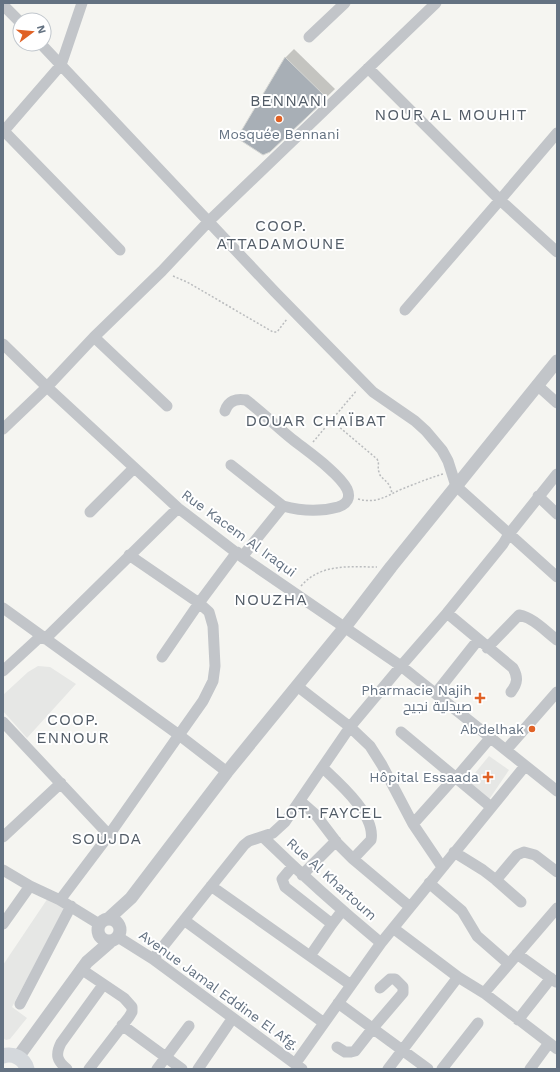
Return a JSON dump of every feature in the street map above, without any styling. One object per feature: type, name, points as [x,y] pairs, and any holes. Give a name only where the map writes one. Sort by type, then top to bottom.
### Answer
[{"type":"street","points":[[82,3],[61,64],[3,131],[120,250]]},
{"type":"street","points":[[309,37],[345,3]]},
{"type":"street","points":[[3,429],[47,387],[94,337],[162,271],[209,221],[436,3]]},
{"type":"street","points":[[3,5],[12,14]]},
{"type":"street","points":[[49,52],[293,311],[364,383],[373,392],[415,421],[426,431],[442,450],[456,486],[557,577]]},
{"type":"street","points":[[368,68],[500,200],[557,252]]},
{"type":"street","points":[[405,310],[557,133]]},
{"type":"street","points":[[94,337],[167,406]]},
{"type":"street","name":"Rue Kacem Al Iraqui","points":[[3,344],[47,387],[178,508],[240,555],[401,666],[557,791]]},
{"type":"street","points":[[84,966],[102,926],[131,898],[227,772],[345,627],[391,567],[557,360]]},
{"type":"street","points":[[537,385],[557,403]]},
{"type":"street","points":[[225,411],[230,402],[236,399],[246,400],[341,480],[349,496],[343,505],[333,509],[295,510],[283,506],[231,465]]},
{"type":"street","points":[[90,512],[134,468]]},
{"type":"street","points":[[153,959],[244,845],[249,841],[273,833],[285,822],[350,727],[447,613],[503,544],[538,496],[557,474]]},
{"type":"street","points":[[538,496],[557,514]]},
{"type":"street","points":[[162,657],[199,603],[283,506]]},
{"type":"street","points":[[3,671],[43,638],[178,508]]},
{"type":"street","points":[[60,900],[179,735],[203,700],[213,681],[215,666],[213,626],[209,612],[199,603],[128,555]]},
{"type":"street","points":[[3,608],[179,735],[227,772]]},
{"type":"street","points":[[447,613],[487,648],[513,668],[516,674],[517,682],[516,686],[511,692]]},
{"type":"street","points":[[487,648],[519,615],[526,616],[557,640]]},
{"type":"street","points":[[436,693],[478,640]]},
{"type":"street","points":[[296,686],[350,727],[370,746],[382,765],[413,824],[442,867]]},
{"type":"street","points":[[506,750],[557,692]]},
{"type":"street","points":[[3,722],[108,835]]},
{"type":"street","points":[[401,732],[491,807]]},
{"type":"street","points":[[413,824],[491,737]]},
{"type":"street","points":[[298,1067],[324,1022],[381,943],[525,766]]},
{"type":"street","points":[[322,768],[350,794],[371,828],[371,840],[354,859]]},
{"type":"street","points":[[3,837],[61,783]]},
{"type":"street","points":[[300,801],[316,815],[336,840],[354,859],[410,907]]},
{"type":"street","name":"Rue Al Khartoum","points":[[263,837],[342,911],[381,943]]},
{"type":"street","points":[[302,875],[336,840]]},
{"type":"street","points":[[454,852],[483,870],[521,902]]},
{"type":"street","points":[[496,880],[517,855],[524,852],[535,855],[557,872]]},
{"type":"street","points":[[293,866],[282,879],[285,887],[332,924]]},
{"type":"street","points":[[3,870],[30,886],[71,906],[102,926],[104,940],[116,935]]},
{"type":"street","points":[[429,883],[462,910],[476,936],[509,964]]},
{"type":"street","points":[[3,924],[30,886]]},
{"type":"street","points":[[210,886],[351,985]]},
{"type":"street","points":[[16,1061],[84,966],[116,935],[131,898]]},
{"type":"street","points":[[20,1004],[71,906]]},
{"type":"street","points":[[484,993],[517,954],[553,920],[557,908]]},
{"type":"street","points":[[310,956],[342,911]]},
{"type":"street","points":[[102,926],[114,920],[116,935]]},
{"type":"street","points":[[184,920],[324,1022]]},
{"type":"street","points":[[393,928],[458,977],[484,993],[553,1046],[530,1069]]},
{"type":"street","name":"Avenue Jamal Eddine El Afg.","points":[[116,935],[153,959],[298,1067]]},
{"type":"street","points":[[517,954],[554,980],[518,1020]]},
{"type":"street","points":[[84,966],[103,985],[124,998],[132,1007],[132,1012],[129,1017],[90,1069]]},
{"type":"street","points":[[388,1069],[458,977]]},
{"type":"street","points":[[337,1047],[345,1052],[355,1051],[403,993],[403,988],[395,979],[390,978],[380,988]]},
{"type":"street","points":[[67,1069],[56,1057],[57,1051],[61,1043],[103,985]]},
{"type":"street","points":[[338,1003],[428,1069]]},
{"type":"street","points":[[198,1069],[232,1019]]},
{"type":"street","points":[[442,1069],[478,1023]]},
{"type":"street","points":[[122,1025],[182,1069]]},
{"type":"street","points":[[157,1069],[167,1058],[190,1026]]},
{"type":"path","points":[[162,271],[187,282],[275,333],[293,311]]},
{"type":"path","points":[[306,450],[364,383]]},
{"type":"path","points":[[331,420],[378,459],[378,472],[387,480],[392,494]]},
{"type":"path","points":[[349,496],[365,501],[385,498],[400,490],[450,472]]},
{"type":"path","points":[[296,593],[308,578],[317,572],[342,568],[391,567]]},
{"type":"shaded area","points":[[38,666],[50,667],[76,684],[27,738],[3,711],[3,695],[28,672]]},
{"type":"shaded area","name":"Hôpital Essaada","points":[[489,756],[509,770],[488,801],[466,784]]},
{"type":"shaded area","points":[[50,895],[67,904],[12,1007],[27,1018],[10,1039],[6,1040],[3,1038],[3,965]]},
{"type":"building","name":"Mosquée Bennani","points":[[285,57],[327,98],[270,152],[263,155],[237,138]]},
{"type":"place","name":"Mosquée Bennani","points":[[279,119]]},
{"type":"place","name":"Pharmacie Najih صيدلية نجيح","points":[[480,698]]},
{"type":"place","name":"Abdelhak","points":[[532,729]]},
{"type":"place","name":"Hôpital Essaada","points":[[488,777]]},
{"type":"district","name":"BENNANI","points":[[289,100]]},
{"type":"district","name":"NOUR AL MOUHIT","points":[[451,114]]},
{"type":"district","name":"COOP. ATTADAMOUNE","points":[[281,234]]},
{"type":"district","name":"DOUAR CHAÏBAT","points":[[316,420]]},
{"type":"district","name":"NOUZHA","points":[[271,599]]},
{"type":"district","name":"COOP. ENNOUR","points":[[73,728]]},
{"type":"district","name":"LOT. FAYCEL","points":[[329,812]]},
{"type":"district","name":"SOUJDA","points":[[107,838]]}]
